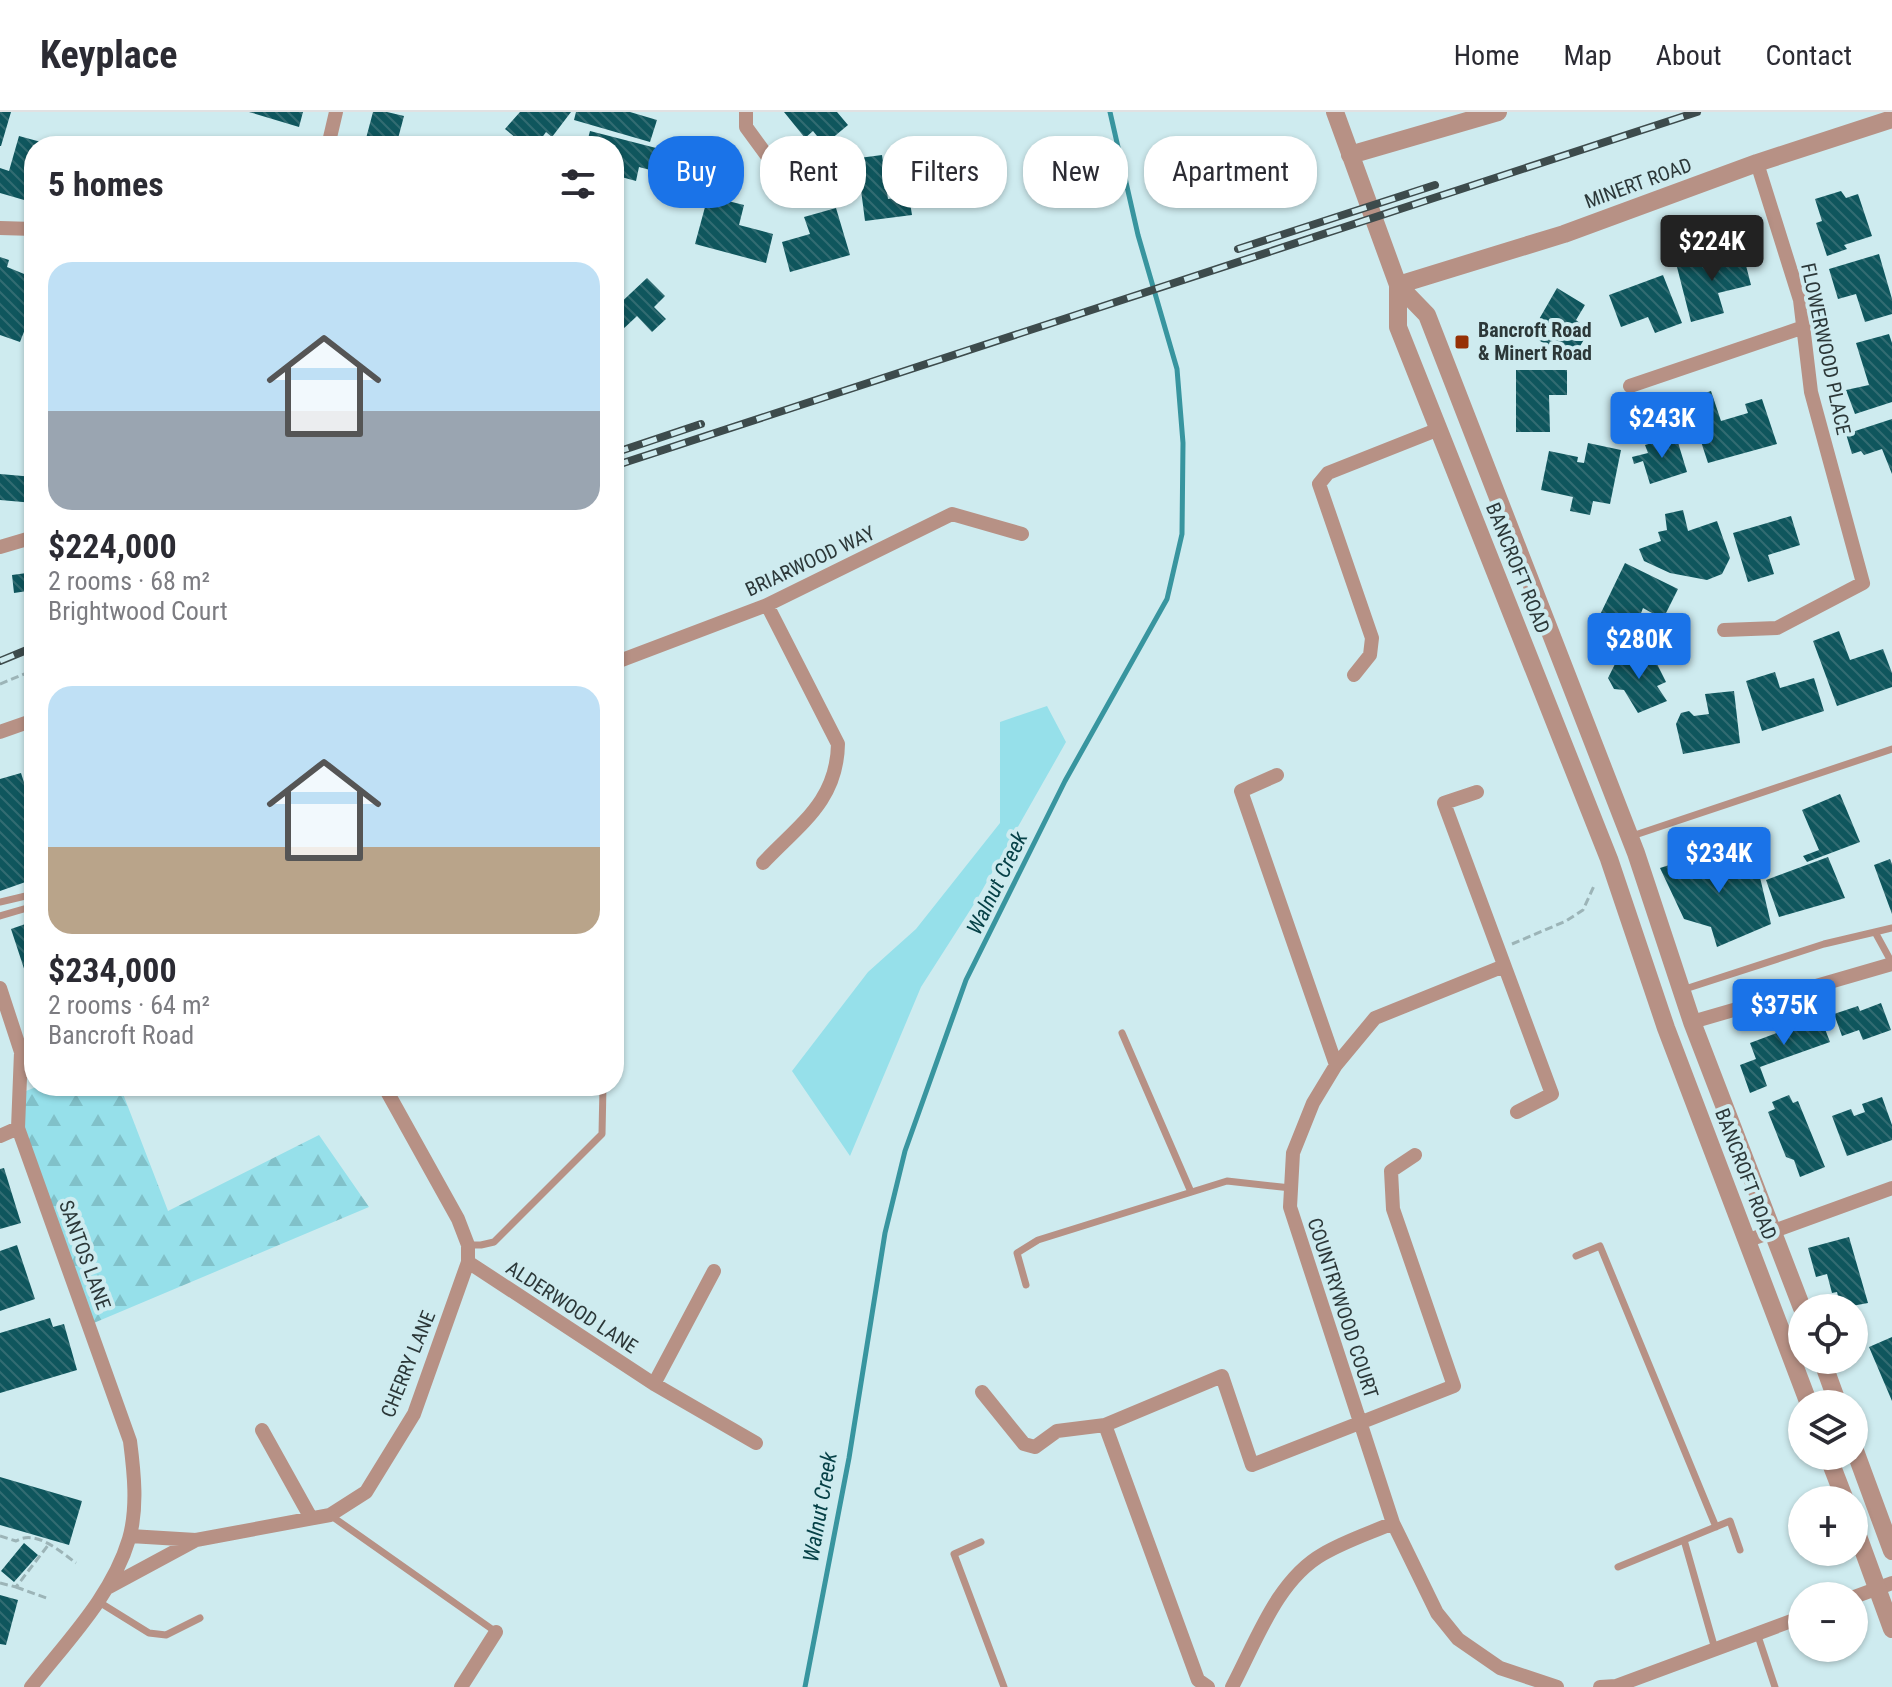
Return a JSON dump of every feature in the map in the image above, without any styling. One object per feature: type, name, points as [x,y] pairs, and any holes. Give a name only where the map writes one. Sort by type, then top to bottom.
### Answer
[{"type":"street","points":[[330,136],[336,112]]},
{"type":"street","points":[[746,112],[746,127],[760,146]]},
{"type":"street","name":"BANCROFT ROAD","points":[[1335,112],[1398,285],[1398,327],[1609,859],[1666,1028],[1804,1390]]},
{"type":"street","points":[[1350,155],[1498,112]]},
{"type":"street","name":"MINERT ROAD","points":[[1398,285],[1564,234],[1757,163],[1892,119]]},
{"type":"street","name":"FLOWERWOOD PLACE","points":[[1724,630],[1777,628],[1863,583],[1811,392],[1804,327],[1792,273],[1757,163]]},
{"type":"street","points":[[0,228],[24,229]]},
{"type":"street","name":"BANCROFT ROAD","points":[[1398,285],[1427,315],[1630,837],[1692,1022],[1797,1294]]},
{"type":"street","points":[[1630,386],[1804,327]]},
{"type":"street","points":[[1354,675],[1370,655],[1372,638],[1319,484],[1328,473],[1439,429]]},
{"type":"street","name":"BRIARWOOD WAY","points":[[624,659],[767,605],[952,514],[1022,534]]},
{"type":"street","points":[[0,547],[24,540]]},
{"type":"street","points":[[763,863],[820,803],[831,787],[838,767],[838,744],[767,605]]},
{"type":"street","points":[[0,732],[24,724]]},
{"type":"street","points":[[1277,775],[1241,791],[1336,1065]]},
{"type":"street","points":[[1477,792],[1444,803],[1552,1094],[1517,1112]]},
{"type":"street","points":[[1692,1022],[1892,964]]},
{"type":"street","name":"COUNTRYWOOD COURT","points":[[1504,966],[1375,1018],[1336,1065],[1313,1103],[1293,1153],[1290,1207],[1393,1523],[1437,1613],[1458,1639],[1500,1668],[1557,1687]]},
{"type":"street","name":"SANTOS LANE","points":[[0,988],[24,1041]]},
{"type":"street","name":"SANTOS LANE","points":[[24,1081],[18,1128],[130,1441],[134,1472],[130,1536]]},
{"type":"street","name":"CHERRY LANE","points":[[130,1536],[196,1540],[330,1515],[366,1492],[414,1414],[468,1262],[468,1245],[458,1219],[390,1096]]},
{"type":"street","points":[[0,1136],[18,1128]]},
{"type":"street","points":[[982,1392],[1024,1444],[1035,1447],[1057,1431],[1105,1425],[1222,1376],[1252,1465],[1454,1386],[1393,1209],[1391,1171],[1415,1155]]},
{"type":"street","points":[[1749,1240],[1892,1188]]},
{"type":"street","name":"ALDERWOOD LANE","points":[[468,1262],[654,1384],[756,1443]]},
{"type":"street","points":[[654,1384],[714,1271]]},
{"type":"street","points":[[1105,1425],[1198,1680],[1208,1687]]},
{"type":"street","points":[[262,1430],[311,1518]]},
{"type":"street","points":[[1862,1470],[1892,1551]]},
{"type":"street","points":[[1232,1687],[1276,1601],[1303,1570],[1322,1554],[1393,1523]]},
{"type":"street","points":[[31,1687],[99,1602],[130,1536]]},
{"type":"street","name":"CHERRY LANE","points":[[107,1588],[196,1540]]},
{"type":"street","points":[[1868,1553],[1885,1586],[1892,1629]]},
{"type":"street","points":[[1600,1687],[1616,1686],[1788,1622]]},
{"type":"street","points":[[461,1687],[496,1632]]},
{"type":"lane","points":[[1630,837],[1892,749]]},
{"type":"lane","points":[[0,902],[24,896]]},
{"type":"lane","points":[[0,916],[24,909]]},
{"type":"lane","points":[[1682,990],[1824,944],[1892,928]]},
{"type":"lane","points":[[1875,932],[1892,964]]},
{"type":"lane","points":[[1122,1033],[1191,1192]]},
{"type":"lane","points":[[468,1245],[494,1242],[602,1134],[603,1096]]},
{"type":"lane","points":[[1026,1285],[1017,1253],[1038,1240],[1227,1181],[1291,1188]]},
{"type":"lane","points":[[1576,1256],[1600,1246],[1716,1527]]},
{"type":"lane","points":[[330,1515],[496,1632]]},
{"type":"lane","points":[[1618,1567],[1730,1521],[1740,1550]]},
{"type":"lane","points":[[1684,1540],[1715,1649]]},
{"type":"lane","points":[[981,1542],[954,1554],[1004,1687]]},
{"type":"lane","points":[[99,1602],[149,1633],[166,1635],[200,1618]]},
{"type":"lane","points":[[1757,1633],[1775,1687]]},
{"type":"path","points":[[0,684],[24,674]]},
{"type":"path","points":[[1504,966],[1511,945],[1566,921],[1583,910],[1594,886]]},
{"type":"path","points":[[0,1536],[16,1541],[23,1537],[32,1538],[49,1544],[76,1563]]},
{"type":"path","points":[[16,1587],[49,1544]]},
{"type":"path","points":[[0,1583],[49,1599]]},
{"type":"green space","points":[[1047,706],[1066,742],[976,901],[921,987],[850,1156],[792,1071],[868,972],[916,929],[1000,823],[1000,722]]},
{"type":"green space","points":[[18,1094],[124,1096],[168,1211],[319,1135],[369,1207],[89,1325],[18,1128]]},
{"type":"building","points":[[0,112],[11,112],[1,146],[0,146]]},
{"type":"building","points":[[249,112],[303,112],[299,127]]},
{"type":"building","points":[[373,112],[404,116],[399,136],[367,136]]},
{"type":"building","points":[[520,112],[571,112],[553,136],[546,132],[543,136],[514,136],[505,129]]},
{"type":"building","points":[[576,112],[630,112],[657,120],[648,141],[574,120]]},
{"type":"building","points":[[784,112],[837,112],[848,125],[835,136],[817,136],[813,131],[803,136]]},
{"type":"building","points":[[590,131],[609,136],[589,136]]},
{"type":"building","points":[[19,136],[24,137],[24,200],[0,193],[0,168],[9,171]]},
{"type":"building","points":[[624,140],[648,146],[648,169],[639,167],[636,181],[624,178]]},
{"type":"building","points":[[882,155],[882,208],[911,208],[912,215],[865,221],[866,157]]},
{"type":"building","points":[[1841,191],[1846,198],[1858,194],[1872,236],[1844,245],[1847,249],[1827,256],[1816,223],[1822,221],[1815,199]]},
{"type":"building","points":[[705,208],[743,208],[739,225],[773,234],[766,263],[695,244]]},
{"type":"building","points":[[836,208],[850,255],[790,272],[782,242],[810,234],[804,217]]},
{"type":"building","points":[[1742,250],[1751,285],[1718,293],[1724,313],[1691,322],[1677,267]]},
{"type":"building","points":[[1879,254],[1892,299],[1892,314],[1865,322],[1856,294],[1838,299],[1829,269]]},
{"type":"building","points":[[0,257],[9,260],[7,267],[24,274],[24,332],[20,342],[0,335]]},
{"type":"building","points":[[1663,275],[1682,323],[1655,333],[1648,317],[1621,327],[1609,295]]},
{"type":"building","points":[[647,278],[665,296],[654,307],[666,319],[652,332],[637,316],[624,328],[624,300]]},
{"type":"building","points":[[1557,288],[1585,305],[1576,320],[1581,324],[1577,331],[1586,336],[1572,360],[1530,335]]},
{"type":"building","points":[[1889,334],[1892,343],[1892,402],[1855,414],[1846,390],[1869,385],[1856,343]]},
{"type":"building","points":[[1516,370],[1567,370],[1567,395],[1549,395],[1550,432],[1516,432]]},
{"type":"building","points":[[1711,391],[1721,421],[1748,413],[1745,404],[1762,399],[1777,444],[1708,463],[1687,399]]},
{"type":"building","points":[[1892,419],[1892,474],[1882,449],[1864,455],[1861,451],[1852,454],[1846,434]]},
{"type":"building","points":[[1676,436],[1687,472],[1650,484],[1643,461],[1634,464],[1632,457],[1648,453],[1645,445]]},
{"type":"building","points":[[1588,443],[1621,450],[1610,504],[1593,501],[1590,515],[1570,511],[1573,497],[1541,490],[1549,451],[1578,457],[1577,462],[1584,463]]},
{"type":"building","points":[[0,474],[24,476],[24,502],[0,500]]},
{"type":"building","points":[[1683,510],[1688,531],[1717,521],[1730,558],[1722,574],[1707,580],[1670,573],[1644,561],[1639,549],[1661,541],[1658,532],[1667,530],[1665,514]]},
{"type":"building","points":[[1791,516],[1800,545],[1768,555],[1774,574],[1748,582],[1733,533]]},
{"type":"building","points":[[1625,563],[1678,589],[1663,619],[1643,608],[1631,639],[1597,621]]},
{"type":"building","points":[[24,573],[24,592],[14,593],[12,575]]},
{"type":"building","points":[[1839,631],[1850,660],[1883,649],[1892,673],[1892,687],[1837,706],[1813,641]]},
{"type":"building","points":[[1651,652],[1666,682],[1657,686],[1667,701],[1638,713],[1624,690],[1614,689],[1608,678],[1615,664]]},
{"type":"building","points":[[1775,672],[1780,688],[1814,678],[1824,711],[1762,731],[1746,681]]},
{"type":"building","points":[[1734,691],[1740,743],[1683,754],[1676,724],[1681,713],[1689,711],[1694,716],[1709,714],[1705,694]]},
{"type":"building","points":[[21,773],[24,782],[24,883],[0,891],[0,779]]},
{"type":"building","points":[[1840,794],[1860,842],[1807,862],[1803,856],[1819,850],[1802,810]]},
{"type":"building","points":[[1710,852],[1758,869],[1771,924],[1717,947],[1711,927],[1684,919],[1660,868]]},
{"type":"building","points":[[1828,857],[1845,898],[1779,917],[1766,880]]},
{"type":"building","points":[[1890,859],[1892,864],[1892,914],[1874,865]]},
{"type":"building","points":[[24,924],[24,969],[11,929]]},
{"type":"building","points":[[1881,1003],[1891,1030],[1863,1040],[1859,1030],[1842,1036],[1834,1014],[1858,1006],[1860,1011]]},
{"type":"building","points":[[1818,1011],[1830,1042],[1760,1067],[1767,1086],[1750,1093],[1740,1065],[1756,1059],[1750,1043],[1793,1027],[1791,1021]]},
{"type":"building","points":[[1789,1095],[1793,1103],[1798,1101],[1825,1167],[1800,1177],[1794,1160],[1786,1157],[1768,1112],[1775,1109],[1772,1102]]},
{"type":"building","points":[[1882,1097],[1892,1125],[1892,1140],[1847,1156],[1832,1116],[1851,1109],[1854,1116],[1865,1112],[1862,1104]]},
{"type":"building","points":[[4,1168],[21,1223],[0,1229],[0,1169]]},
{"type":"building","points":[[1849,1237],[1865,1294],[1832,1293],[1827,1274],[1816,1277],[1808,1248]]},
{"type":"building","points":[[17,1245],[35,1299],[0,1311],[0,1251]]},
{"type":"building","points":[[50,1318],[53,1327],[64,1324],[77,1370],[0,1393],[0,1333]]},
{"type":"building","points":[[1892,1337],[1892,1401],[1869,1347]]},
{"type":"building","points":[[0,1477],[82,1501],[69,1545],[0,1525]]},
{"type":"building","points":[[24,1543],[38,1555],[14,1582],[1,1571]]},
{"type":"building","points":[[0,1595],[18,1600],[6,1645],[0,1644]]},
{"type":"waterway","name":"Walnut Creek","points":[[805,1687],[849,1458],[885,1233],[905,1151],[966,980],[1065,781],[1167,599],[1182,534],[1183,443],[1177,369],[1138,235],[1110,112]]},
{"type":"railway","points":[[624,463],[1697,112]]},
{"type":"railway","points":[[1238,249],[1435,185]]},
{"type":"railway","points":[[624,450],[701,424]]},
{"type":"railway","points":[[0,661],[24,651]]},
{"type":"place","name":"Bancroft Road & Minert Road","points":[[1462,342]]}]
